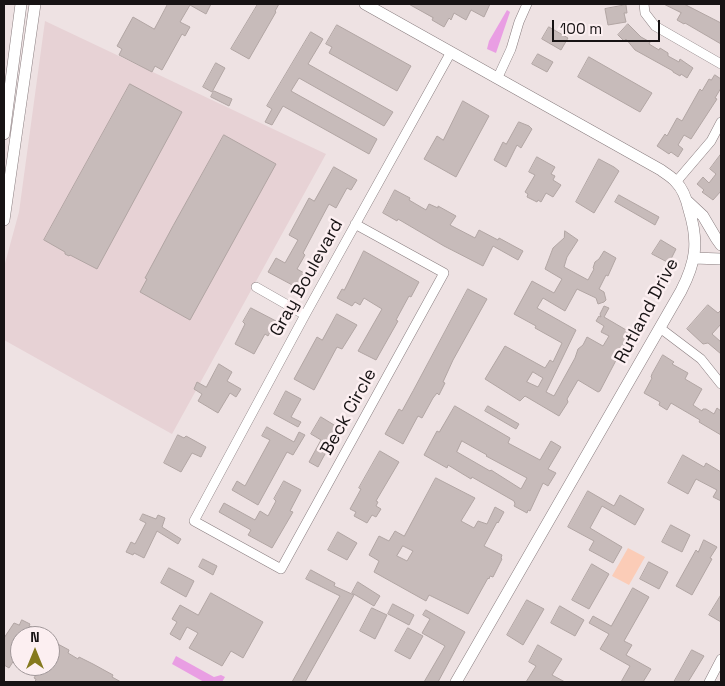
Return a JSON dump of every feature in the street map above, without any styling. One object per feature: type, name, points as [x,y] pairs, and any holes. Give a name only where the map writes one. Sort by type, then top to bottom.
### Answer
[{"type":"street","points":[[4,134],[21,4]]},
{"type":"street","points":[[4,220],[35,4]]},
{"type":"street","name":"Rutland Drive","points":[[365,4],[643,159],[676,182],[686,200],[694,225],[696,241],[689,276],[456,682]]},
{"type":"street","points":[[498,77],[511,49],[519,22],[527,4]]},
{"type":"street","points":[[644,4],[645,13],[655,26],[721,64]]},
{"type":"street","name":"Gray Boulevard","points":[[194,521],[355,224],[452,52]]},
{"type":"street","points":[[676,182],[711,141],[721,122]]},
{"type":"street","points":[[686,200],[703,216],[721,244]]},
{"type":"street","name":"Beck Circle","points":[[194,521],[281,569],[444,273],[355,224]]},
{"type":"street","points":[[694,258],[721,259]]},
{"type":"street","points":[[256,287],[305,315]]},
{"type":"street","points":[[660,328],[701,359],[721,384]]},
{"type":"street","points":[[711,681],[721,659]]},
{"type":"shaded area","points":[[507,10],[510,12],[496,53],[487,49],[489,41]]},
{"type":"shaded area","points":[[45,21],[326,154],[172,434],[4,340],[4,267],[19,212]]},
{"type":"shaded area","points":[[628,548],[645,557],[629,585],[612,576]]},
{"type":"shaded area","points":[[176,656],[214,677],[221,675],[225,677],[222,682],[204,682],[172,664]]},
{"type":"building","points":[[168,4],[211,4],[206,14],[190,5],[180,22],[190,27],[185,36],[182,34],[162,70],[155,66],[152,72],[119,55],[122,49],[117,46],[133,17],[154,29]]},
{"type":"building","points":[[258,4],[279,4],[249,59],[231,49]]},
{"type":"building","points":[[409,4],[490,4],[484,17],[471,10],[466,20],[454,13],[451,20],[449,18],[444,27]]},
{"type":"building","points":[[664,4],[684,4],[721,23],[721,44],[677,20],[681,13]]},
{"type":"building","points":[[626,5],[627,13],[624,13],[626,22],[608,25],[605,9]]},
{"type":"building","points":[[628,24],[641,37],[650,42],[649,44],[659,50],[660,48],[668,53],[668,56],[679,62],[680,59],[693,68],[687,78],[681,74],[680,76],[635,50],[626,39],[624,41],[618,35]]},
{"type":"building","points":[[337,25],[411,66],[397,91],[329,53],[332,47],[326,44]]},
{"type":"building","points":[[549,27],[568,38],[561,50],[542,39]]},
{"type":"building","points":[[311,32],[323,39],[308,64],[393,112],[384,126],[299,78],[291,91],[377,139],[369,154],[283,106],[272,125],[265,122],[272,109],[267,106]]},
{"type":"building","points":[[538,54],[553,62],[547,72],[532,64]]},
{"type":"building","points":[[589,57],[652,93],[640,112],[578,77]]},
{"type":"building","points":[[216,63],[225,68],[212,92],[203,87]]},
{"type":"building","points":[[715,75],[721,79],[721,88],[715,98],[717,99],[691,139],[684,135],[678,145],[683,149],[678,157],[671,152],[669,154],[657,146],[665,134],[667,136],[677,118],[682,121],[700,89],[702,91],[709,79],[711,80]]},
{"type":"building","points":[[130,84],[182,112],[97,269],[65,254],[65,252],[44,240]]},
{"type":"building","points":[[214,91],[232,99],[229,106],[211,97]]},
{"type":"building","points":[[463,101],[489,116],[456,177],[424,159],[437,136],[443,140]]},
{"type":"building","points":[[519,122],[532,129],[521,148],[517,145],[506,167],[494,160],[503,142],[506,144]]},
{"type":"building","points":[[224,135],[276,164],[190,320],[140,292],[147,279],[145,278]]},
{"type":"building","points":[[721,154],[721,191],[713,200],[702,192],[704,190],[697,184],[703,177],[709,183],[716,174],[710,169]]},
{"type":"building","points":[[537,157],[555,167],[551,174],[555,176],[553,180],[561,185],[553,197],[546,193],[541,202],[527,197],[528,194],[525,192],[535,175],[529,172]]},
{"type":"building","points":[[599,159],[619,171],[594,213],[576,202]]},
{"type":"building","points":[[334,167],[357,180],[351,190],[347,188],[336,208],[329,204],[303,253],[305,255],[297,269],[304,273],[296,287],[268,272],[276,258],[285,263],[298,240],[289,235],[309,198],[314,201]]},
{"type":"building","points":[[395,190],[426,210],[429,204],[438,208],[438,206],[456,216],[450,225],[475,238],[479,230],[523,251],[518,260],[493,246],[483,266],[398,219],[397,221],[383,213]]},
{"type":"building","points":[[619,195],[659,217],[655,225],[615,202]]},
{"type":"building","points":[[565,231],[578,240],[567,257],[564,267],[588,280],[594,269],[595,262],[604,251],[616,258],[608,276],[606,275],[599,289],[604,292],[606,300],[604,302],[598,304],[596,298],[577,289],[565,311],[543,298],[537,308],[576,330],[546,392],[554,396],[578,349],[583,345],[587,337],[603,346],[609,336],[601,332],[604,326],[596,321],[599,316],[601,317],[600,314],[604,306],[609,308],[604,317],[633,334],[626,346],[624,345],[600,391],[598,392],[578,380],[559,416],[525,396],[520,401],[485,379],[505,346],[545,368],[550,360],[553,362],[562,343],[514,314],[532,281],[554,293],[562,279],[545,269],[553,248],[564,238]],"holes":[[[533,372],[543,378],[538,387],[527,382]]]},
{"type":"building","points":[[661,240],[676,249],[669,263],[652,254]]},
{"type":"building","points":[[364,251],[419,282],[411,297],[409,296],[396,320],[398,321],[376,360],[358,351],[382,309],[364,298],[360,305],[355,302],[352,306],[337,298],[342,289],[344,290]]},
{"type":"building","points":[[468,289],[487,299],[453,360],[439,395],[437,393],[433,398],[422,418],[418,416],[403,444],[385,434],[399,409],[402,411]]},
{"type":"building","points":[[708,305],[718,313],[721,310],[721,324],[712,334],[721,342],[721,354],[708,343],[703,344],[687,329]]},
{"type":"building","points":[[251,308],[276,321],[268,336],[265,334],[254,354],[235,344],[245,324],[243,322]]},
{"type":"building","points":[[337,314],[357,325],[342,349],[337,347],[314,390],[294,379],[317,337],[322,340]]},
{"type":"building","points":[[663,355],[674,362],[672,364],[688,373],[685,379],[702,389],[693,405],[702,411],[706,409],[714,414],[717,408],[721,411],[721,435],[671,403],[667,410],[659,405],[660,402],[644,393]]},
{"type":"building","points":[[219,364],[232,372],[227,381],[241,389],[236,397],[230,393],[218,413],[198,401],[202,394],[194,389],[197,382],[206,387]]},
{"type":"building","points":[[286,391],[301,399],[291,417],[301,422],[298,427],[274,414]]},
{"type":"building","points":[[455,406],[510,438],[508,443],[540,460],[551,441],[561,447],[548,469],[556,473],[548,486],[543,483],[530,511],[528,510],[527,513],[514,506],[514,501],[472,477],[471,479],[448,465],[447,468],[424,455],[437,431],[439,432]],"holes":[[[462,441],[527,478],[521,489],[457,452]]]},
{"type":"building","points":[[488,406],[519,424],[516,429],[485,411]]},
{"type":"building","points":[[321,417],[339,428],[318,467],[309,462],[321,440],[311,434]]},
{"type":"building","points":[[267,427],[294,442],[299,432],[305,435],[293,455],[287,452],[258,505],[232,490],[237,481],[245,486],[270,440],[262,436]]},
{"type":"building","points":[[178,435],[184,438],[186,436],[206,447],[201,457],[192,453],[181,472],[164,463]]},
{"type":"building","points":[[380,451],[399,462],[376,501],[378,502],[376,506],[381,509],[376,517],[372,515],[367,523],[354,516],[356,512],[350,509],[361,489],[359,488]]},
{"type":"building","points":[[683,455],[704,467],[706,463],[721,472],[721,501],[713,497],[717,490],[696,479],[688,494],[668,483]]},
{"type":"building","points":[[436,478],[475,498],[461,521],[474,528],[478,521],[487,524],[495,507],[504,512],[484,546],[502,555],[502,559],[493,577],[490,576],[488,578],[468,614],[429,595],[426,601],[374,572],[379,561],[369,555],[379,536],[389,541],[395,531],[404,536]],"holes":[[[403,546],[413,551],[407,561],[397,556]]]},
{"type":"building","points":[[284,481],[301,490],[290,511],[293,512],[272,548],[248,535],[251,530],[219,512],[224,503],[255,520],[260,511],[268,516],[276,501],[274,499]]},
{"type":"building","points":[[588,491],[614,506],[620,495],[644,509],[635,525],[602,506],[590,528],[622,547],[613,563],[589,550],[594,541],[568,527]]},
{"type":"building","points":[[143,514],[156,519],[158,515],[165,518],[162,527],[181,539],[178,544],[157,531],[144,558],[134,553],[133,555],[126,552],[131,542],[135,544],[146,523],[140,520]]},
{"type":"building","points":[[671,525],[690,535],[682,552],[662,542]]},
{"type":"building","points":[[338,532],[357,543],[347,560],[328,550]]},
{"type":"building","points":[[704,540],[717,547],[692,595],[676,586],[696,550],[698,552]]},
{"type":"building","points":[[203,559],[217,566],[213,575],[199,567]]},
{"type":"building","points":[[649,562],[668,572],[659,589],[640,579]]},
{"type":"building","points":[[592,564],[609,574],[589,609],[572,600]]},
{"type":"building","points":[[169,568],[194,581],[186,597],[161,583]]},
{"type":"building","points":[[311,570],[335,583],[334,586],[354,595],[305,682],[292,682],[340,596],[306,579]]},
{"type":"building","points":[[358,582],[380,596],[374,606],[352,593]]},
{"type":"building","points":[[633,588],[649,597],[624,641],[632,645],[626,655],[651,669],[643,682],[621,682],[630,666],[600,649],[609,634],[589,623],[593,616],[611,626]]},
{"type":"building","points":[[211,593],[263,622],[243,658],[231,651],[222,666],[189,648],[198,633],[187,627],[180,640],[170,634],[177,622],[172,619],[180,605],[198,615]]},
{"type":"building","points":[[721,595],[721,622],[709,615]]},
{"type":"building","points":[[527,600],[544,609],[523,645],[507,635]]},
{"type":"building","points":[[393,604],[414,615],[409,625],[388,614]]},
{"type":"building","points":[[560,606],[584,620],[575,636],[551,623]]},
{"type":"building","points":[[372,608],[387,615],[375,639],[360,631]]},
{"type":"building","points":[[426,610],[465,632],[438,682],[424,682],[445,646],[422,633],[430,619],[423,615]]},
{"type":"building","points":[[22,620],[30,624],[29,626],[12,626],[14,623],[19,625]]},
{"type":"building","points":[[408,628],[423,636],[410,659],[395,651]]},
{"type":"building","points":[[10,629],[9,668],[4,665],[4,638]]},
{"type":"building","points":[[60,645],[69,650],[68,653],[93,664],[113,675],[112,677],[121,682],[35,682],[36,679],[34,678],[35,676],[60,676]]},
{"type":"building","points":[[538,645],[562,659],[552,675],[565,682],[526,682],[536,666],[529,662]]},
{"type":"building","points":[[692,650],[704,656],[688,682],[674,682]]}]
